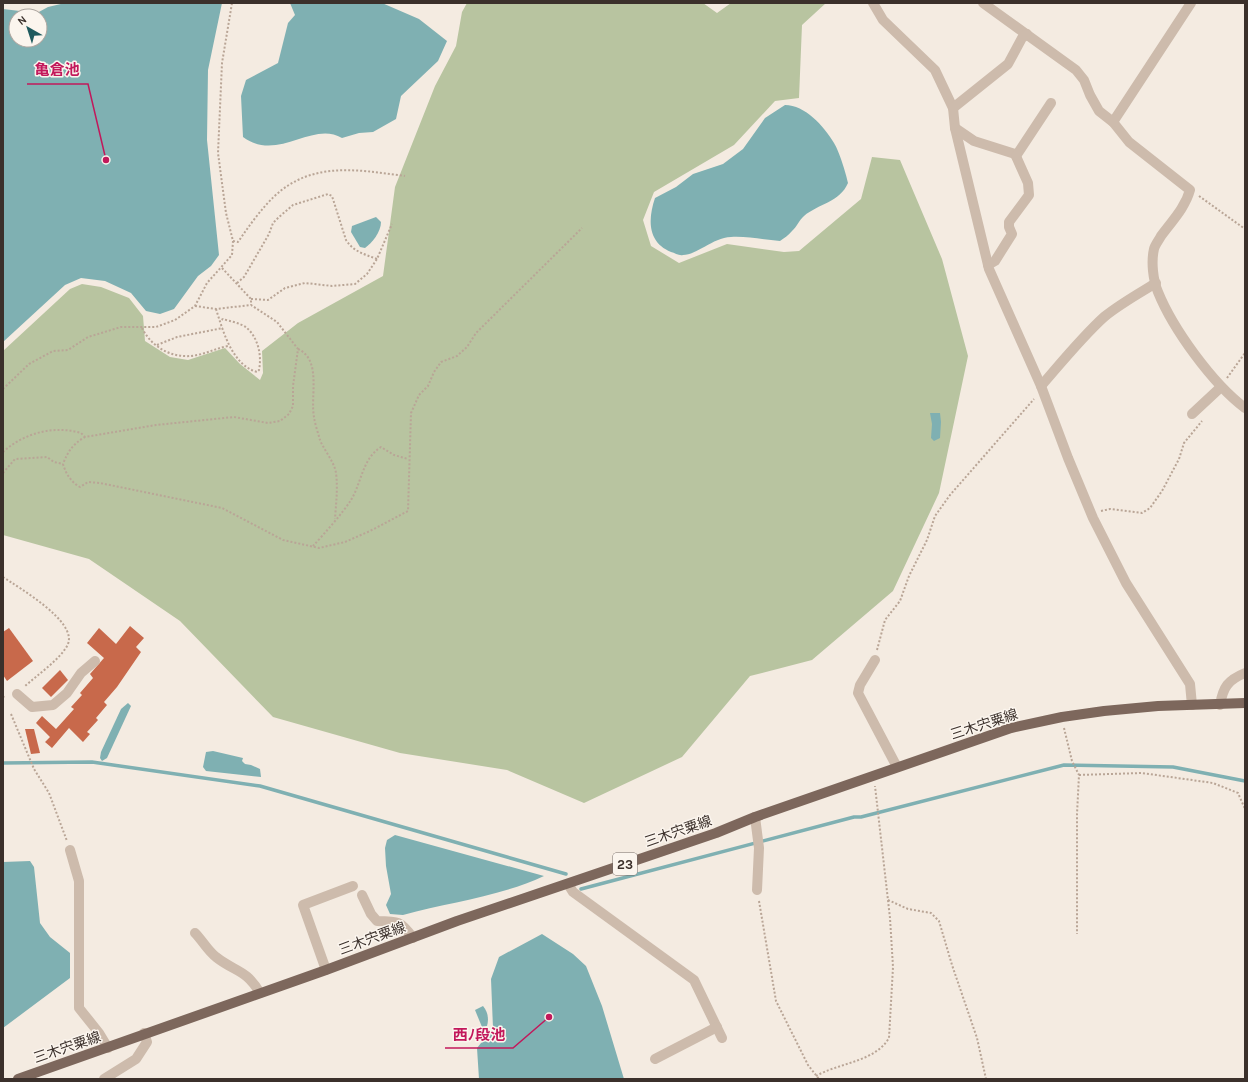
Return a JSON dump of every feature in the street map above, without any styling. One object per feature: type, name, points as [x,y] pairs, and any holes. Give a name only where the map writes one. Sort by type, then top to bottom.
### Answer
[{"type":"main road","name":"三木宍粟線","points":[[18,1079],[413,938],[716,833],[755,817],[1011,728],[1062,717],[1104,711],[1245,703]]},
{"type":"street","points":[[873,3],[883,20],[935,70],[953,108],[955,128],[988,265],[1042,389],[1092,515],[1126,584],[1190,684],[1192,705]]},
{"type":"street","points":[[983,3],[1076,70],[1084,80],[1090,95],[1100,111],[1113,122],[1129,142],[1190,190],[1187,201],[1154,247],[1152,262],[1157,291],[1181,334],[1208,372],[1221,387],[1245,408]]},
{"type":"street","points":[[1113,122],[1191,3]]},
{"type":"street","points":[[953,108],[1008,64],[1022,38],[1026,34]]},
{"type":"street","points":[[1016,156],[1052,103]]},
{"type":"street","points":[[955,128],[974,141],[1015,154],[1028,183],[1029,195],[1009,222],[1009,227],[1012,234],[995,261],[988,265]]},
{"type":"street","points":[[1042,389],[1091,329],[1105,316],[1131,297],[1156,284]]},
{"type":"street","points":[[1192,414],[1221,387]]},
{"type":"street","points":[[875,660],[860,685],[858,693],[897,767]]},
{"type":"street","points":[[17,694],[32,708],[53,705],[67,693],[81,673],[95,661]]},
{"type":"street","points":[[1220,704],[1223,690],[1228,683],[1245,673]]},
{"type":"street","points":[[755,817],[758,848],[757,890]]},
{"type":"street","points":[[70,850],[79,881],[78,1008],[108,1048]]},
{"type":"street","points":[[568,884],[573,892],[694,980],[722,1038]]},
{"type":"street","points":[[326,970],[303,905],[353,886]]},
{"type":"street","points":[[362,895],[371,914],[378,920],[395,921],[404,925],[413,938]]},
{"type":"street","points":[[195,933],[216,957],[241,971],[255,985],[260,993]]},
{"type":"street","points":[[655,1059],[717,1027]]},
{"type":"street","points":[[104,1079],[136,1059],[147,1042],[144,1034]]},
{"type":"path","points":[[3,389],[29,364],[53,351],[68,350],[88,337],[120,327],[142,328],[166,325],[195,306],[207,283],[232,255],[233,241],[226,213],[218,153],[222,63],[232,3]]},
{"type":"path","points":[[233,241],[238,242],[266,204],[284,188],[318,171],[355,171],[405,176]]},
{"type":"path","points":[[1190,190],[1245,229]]},
{"type":"path","points":[[237,283],[244,277],[269,234],[273,223],[279,217],[293,205],[328,194],[332,196],[346,240],[350,246],[355,251],[377,259]]},
{"type":"path","points":[[250,299],[268,300],[285,288],[305,283],[332,286],[355,284],[367,274],[377,259],[392,224]]},
{"type":"path","points":[[298,350],[293,386],[293,406],[288,414],[280,421],[268,423],[234,417],[156,426],[85,437],[75,442],[63,464],[66,473],[74,484],[80,487],[88,482],[100,482],[222,508],[283,540],[319,548],[345,542],[370,531],[408,511],[408,459],[411,413],[419,395],[428,386],[434,372],[441,362],[457,356],[467,347],[476,333],[582,228]]},
{"type":"path","points":[[222,268],[250,299],[251,305]]},
{"type":"path","points":[[195,306],[216,309],[251,305],[277,322],[298,350],[303,352],[310,360],[312,368],[314,416],[321,441],[335,471],[338,491],[335,519]]},
{"type":"path","points":[[216,309],[228,346],[246,365],[257,372],[259,370],[260,357],[256,339],[246,327],[222,319],[220,321]]},
{"type":"path","points":[[142,328],[146,336],[170,353],[186,356],[199,355],[228,346]]},
{"type":"path","points":[[157,345],[177,338],[223,328]]},
{"type":"path","points":[[1221,387],[1245,353]]},
{"type":"path","points":[[875,660],[885,620],[900,600],[909,576],[927,540],[935,516],[988,451],[1042,389]]},
{"type":"path","points":[[1092,515],[1110,509],[1142,513],[1150,508],[1162,491],[1179,459],[1184,443],[1201,422],[1210,406],[1206,402]]},
{"type":"path","points":[[3,452],[14,442],[33,433],[62,430],[81,433],[85,437]]},
{"type":"path","points":[[313,546],[350,501],[368,458],[374,452],[381,447],[394,455],[408,459]]},
{"type":"path","points":[[3,473],[16,459],[20,458],[28,460],[47,457],[54,462],[63,464]]},
{"type":"path","points":[[3,576],[62,621],[68,630],[69,643],[63,652],[17,694],[4,699]]},
{"type":"path","points":[[11,714],[34,769],[50,793],[70,850]]},
{"type":"path","points":[[1062,717],[1072,761],[1079,775],[1077,814],[1077,934]]},
{"type":"path","points":[[1079,775],[1142,773],[1213,783],[1238,792],[1245,809]]},
{"type":"path","points":[[816,1076],[865,1057],[884,1046],[889,1038],[893,966],[888,900],[875,785],[871,776]]},
{"type":"path","points":[[757,890],[776,1001],[808,1066],[819,1079]]},
{"type":"path","points":[[888,900],[908,909],[931,913],[939,921],[952,966],[977,1038],[986,1079]]},
{"type":"green space","points":[[467,3],[703,3],[717,13],[731,3],[826,3],[802,25],[799,98],[775,101],[734,145],[654,192],[643,220],[651,246],[679,263],[727,244],[784,252],[799,251],[861,199],[872,157],[900,160],[942,259],[968,356],[939,493],[893,591],[812,660],[750,676],[682,757],[584,803],[507,770],[400,753],[273,717],[180,621],[89,559],[3,535],[3,351],[70,289],[82,284],[101,287],[129,298],[143,316],[145,341],[170,357],[188,360],[225,348],[240,364],[260,380],[263,373],[262,351],[298,323],[383,276],[395,187],[435,86],[456,46],[462,12]]},
{"type":"water","points":[[65,3],[222,3],[208,70],[207,140],[219,255],[211,266],[198,276],[174,309],[160,314],[146,311],[131,293],[105,281],[81,278],[65,285],[3,342],[3,9],[8,10],[8,48],[48,48],[48,8],[46,8]]},
{"type":"water","points":[[290,3],[382,3],[419,19],[447,41],[438,61],[401,96],[396,119],[373,132],[359,133],[342,138],[331,134],[319,134],[282,144],[269,146],[256,144],[243,137],[241,96],[246,80],[278,63],[288,23],[295,15]]},
{"type":"water","points":[[785,105],[792,106],[807,113],[830,136],[838,151],[848,183],[840,194],[804,216],[795,228],[780,241],[737,237],[724,238],[694,252],[682,255],[678,255],[663,248],[657,242],[651,229],[651,214],[655,198],[676,187],[693,174],[723,164],[743,149],[765,118]]},
{"type":"water","points":[[376,217],[381,222],[378,233],[365,248],[360,247],[351,232],[352,226]]},
{"type":"water","points":[[930,413],[940,413],[940,438],[934,441],[931,438],[932,424]]},
{"type":"water","points":[[128,703],[131,706],[107,758],[102,761],[100,758],[101,752],[121,709]]},
{"type":"water","points":[[213,751],[243,758],[242,761],[245,764],[260,769],[261,777],[206,771],[203,767],[206,752]]},
{"type":"water","points":[[395,835],[544,876],[492,894],[403,915],[390,914],[386,905],[391,894],[386,866],[385,848],[387,840]]},
{"type":"water","points":[[30,861],[34,867],[40,923],[50,937],[70,953],[70,978],[3,1028],[3,862]]},
{"type":"water","points":[[542,934],[573,954],[586,966],[602,1006],[624,1079],[479,1079],[477,1048],[493,1028],[491,979],[499,957]]},
{"type":"water","points":[[483,1006],[488,1016],[488,1021],[487,1026],[482,1027],[475,1010]]},
{"type":"building","points":[[130,626],[144,638],[136,647],[141,652],[117,687],[104,702],[107,705],[96,718],[98,720],[87,732],[90,734],[83,742],[69,728],[52,748],[45,742],[50,737],[36,723],[42,716],[56,729],[74,709],[71,707],[82,695],[80,693],[93,678],[90,674],[104,658],[87,643],[99,628],[116,644]]},
{"type":"building","points":[[9,628],[33,661],[7,681],[3,675],[3,632]]},
{"type":"building","points":[[60,670],[68,680],[51,697],[42,688]]},
{"type":"building","points":[[25,729],[34,729],[40,753],[31,754]]},
{"type":"waterway","points":[[3,763],[92,762],[260,786],[566,874]]},
{"type":"waterway","points":[[581,889],[854,817],[861,817],[1064,765],[1173,767],[1245,781]]},
{"type":"place","name":"亀倉池","points":[[106,160]]},
{"type":"place","name":"西ﾉ段池","points":[[549,1017]]}]
